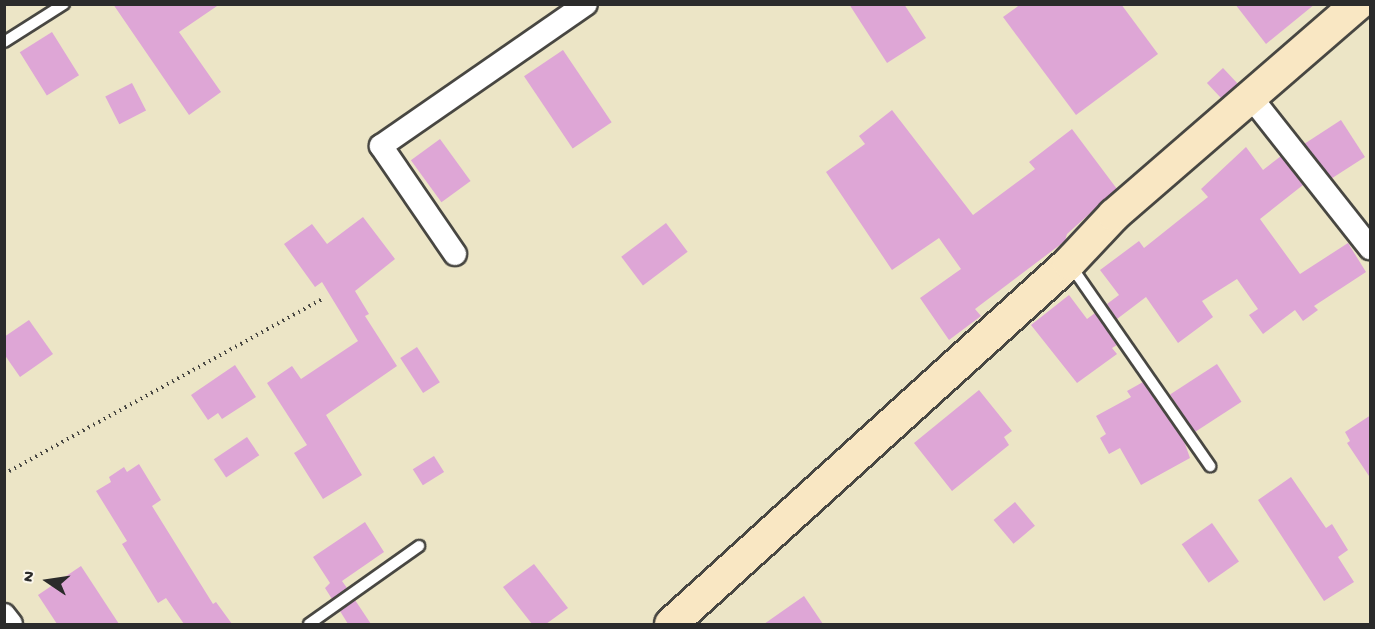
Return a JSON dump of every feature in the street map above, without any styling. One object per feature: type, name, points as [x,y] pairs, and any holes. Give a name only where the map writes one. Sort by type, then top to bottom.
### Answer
[{"type":"street","points":[[455,254],[381,146],[586,4]]},
{"type":"street","points":[[671,624],[1069,263],[1114,215],[1358,4]]},
{"type":"street","points":[[1250,96],[1371,248]]},
{"type":"street","points":[[4,615],[11,624]]},
{"type":"lane","points":[[4,42],[64,4]]},
{"type":"lane","points":[[1069,263],[1210,466]]},
{"type":"lane","points":[[309,624],[419,546]]},
{"type":"path","points":[[4,474],[324,298]]},
{"type":"building","points":[[113,4],[220,4],[179,32],[221,92],[189,115]]},
{"type":"building","points":[[849,4],[904,4],[926,38],[887,63]]},
{"type":"building","points":[[1021,4],[1121,4],[1158,54],[1076,115],[1003,17]]},
{"type":"building","points":[[1235,4],[1315,4],[1266,44]]},
{"type":"building","points":[[52,32],[79,75],[47,95],[20,52]]},
{"type":"building","points":[[563,50],[612,122],[573,148],[524,76]]},
{"type":"building","points":[[1223,68],[1238,84],[1222,99],[1207,83]]},
{"type":"building","points":[[132,83],[146,111],[119,124],[105,97]]},
{"type":"building","points":[[892,110],[973,215],[1035,169],[1029,162],[1072,129],[1117,189],[1067,234],[1065,241],[975,309],[981,316],[949,340],[920,298],[961,269],[939,238],[892,270],[826,172],[865,144],[859,136]]},
{"type":"building","points":[[1341,120],[1365,157],[1328,181],[1304,144]]},
{"type":"building","points":[[440,139],[471,181],[441,202],[411,160]]},
{"type":"building","points":[[1246,147],[1263,170],[1281,156],[1303,185],[1260,219],[1300,274],[1348,243],[1366,272],[1314,306],[1318,310],[1303,321],[1295,310],[1263,334],[1249,315],[1258,309],[1237,279],[1202,301],[1213,317],[1178,343],[1146,297],[1117,319],[1107,304],[1119,295],[1100,270],[1139,241],[1144,248],[1208,197],[1201,189]]},
{"type":"building","points":[[363,217],[395,259],[355,291],[369,314],[365,316],[397,366],[326,415],[362,475],[323,499],[294,453],[307,445],[267,383],[292,366],[301,379],[358,341],[322,282],[315,287],[284,244],[312,224],[327,244]]},
{"type":"building","points":[[666,223],[688,252],[643,285],[621,257]]},
{"type":"building","points":[[1069,295],[1087,319],[1095,313],[1117,345],[1112,348],[1117,354],[1077,383],[1031,325]]},
{"type":"building","points":[[29,320],[53,354],[20,377],[4,354],[4,337]]},
{"type":"building","points":[[417,347],[440,382],[423,393],[400,358]]},
{"type":"building","points":[[1217,364],[1242,402],[1195,432],[1170,394]]},
{"type":"building","points":[[235,365],[256,397],[222,419],[218,413],[208,420],[191,395]]},
{"type":"building","points":[[1143,382],[1184,441],[1190,458],[1141,485],[1120,448],[1109,454],[1100,438],[1106,434],[1096,416],[1131,397],[1127,391]]},
{"type":"building","points":[[979,390],[1012,431],[1004,437],[1009,445],[952,491],[914,443]]},
{"type":"building","points":[[1371,415],[1371,479],[1347,443],[1350,441],[1345,432]]},
{"type":"building","points":[[247,437],[259,455],[226,478],[214,459]]},
{"type":"building","points":[[434,456],[444,472],[423,485],[413,469]]},
{"type":"building","points":[[139,464],[161,500],[152,506],[213,604],[216,602],[232,624],[184,624],[166,598],[158,603],[122,544],[127,541],[96,491],[111,482],[109,477],[124,467],[127,472]]},
{"type":"building","points":[[1291,477],[1326,528],[1332,524],[1348,550],[1338,557],[1354,582],[1324,601],[1258,500]]},
{"type":"building","points":[[1015,502],[1035,526],[1013,544],[994,520]]},
{"type":"building","points":[[365,522],[384,552],[342,581],[347,588],[332,599],[325,588],[330,583],[313,557]]},
{"type":"building","points":[[1212,523],[1239,562],[1209,583],[1182,544]]},
{"type":"building","points":[[534,564],[568,608],[546,624],[532,624],[503,587]]},
{"type":"building","points":[[81,566],[119,624],[57,624],[38,595]]},
{"type":"building","points":[[804,596],[823,624],[764,624]]},
{"type":"building","points":[[355,600],[371,624],[348,624],[340,611]]}]
